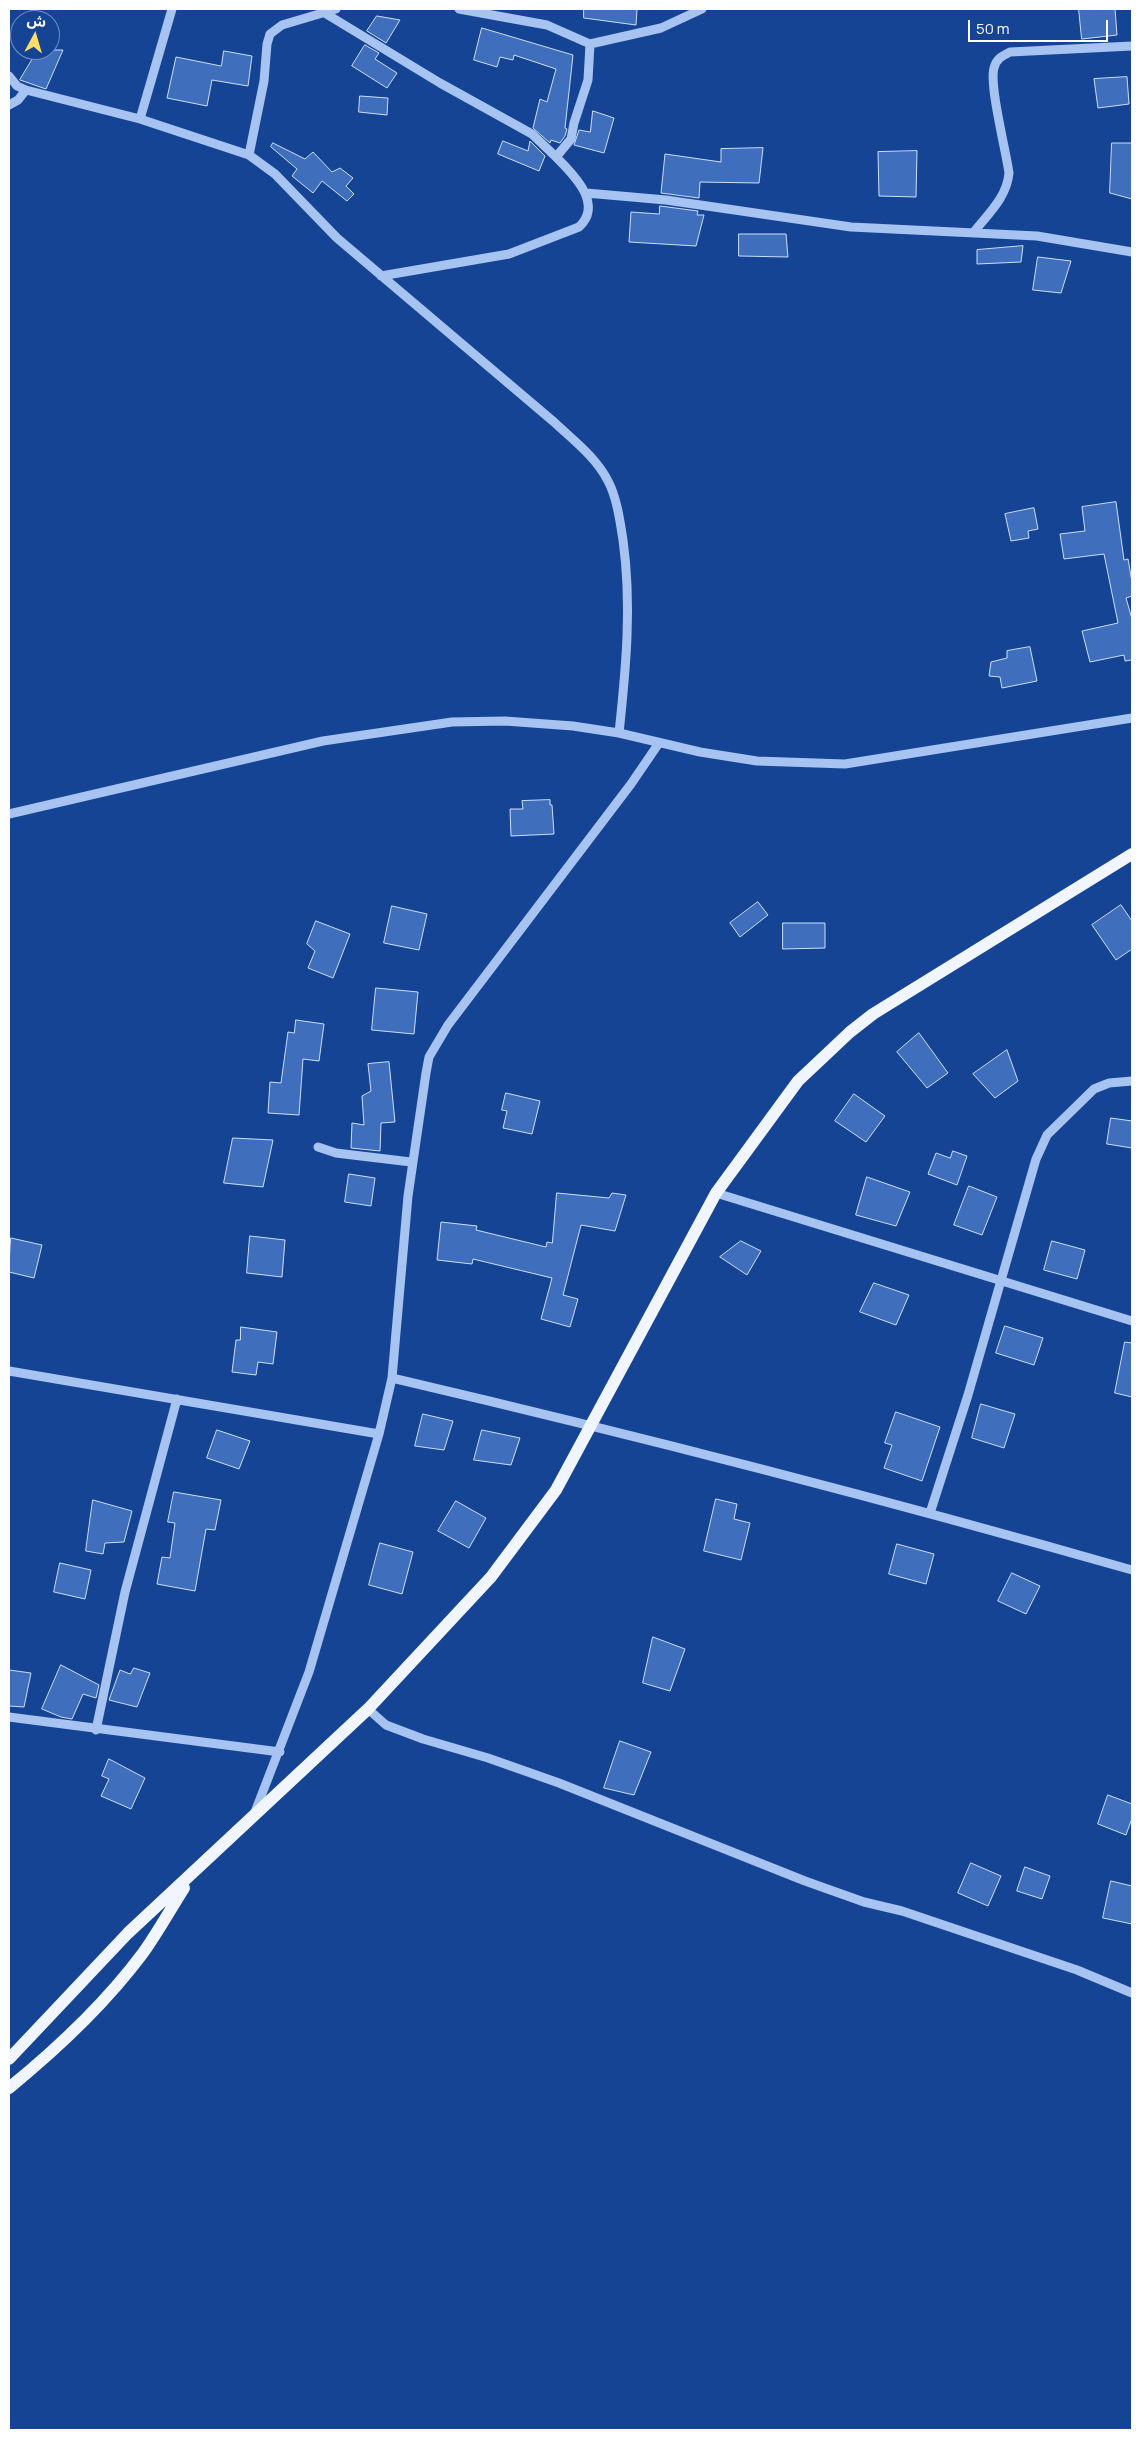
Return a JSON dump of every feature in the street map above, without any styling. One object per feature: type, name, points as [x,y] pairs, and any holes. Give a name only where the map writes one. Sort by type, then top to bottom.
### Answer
[{"type":"main road","points":[[9,2059],[128,1933],[368,1709],[491,1577],[508,1556],[556,1490],[589,1424],[716,1193],[798,1082],[850,1032],[881,1009],[1132,854]]},
{"type":"main road","points":[[9,2088],[62,2044],[104,1999],[143,1952],[193,1873]]},
{"type":"street","points":[[140,119],[172,9]]},
{"type":"street","points":[[248,155],[263,89],[267,44],[270,34],[282,25],[336,9]]},
{"type":"street","points":[[459,9],[546,25],[590,44],[661,28],[702,9]]},
{"type":"street","points":[[323,12],[432,78],[532,134],[580,182],[586,193],[588,215],[579,227],[509,254],[381,276]]},
{"type":"street","points":[[556,157],[571,139],[574,123],[588,80],[590,44]]},
{"type":"street","points":[[973,233],[1004,195],[1008,186],[1009,173],[992,84],[994,66],[999,58],[1010,52],[1132,46]]},
{"type":"street","points":[[9,76],[17,86],[26,90],[140,119],[248,155],[275,174],[337,238],[554,422],[599,466],[609,482],[620,520],[628,609],[626,662],[619,733]]},
{"type":"street","points":[[9,105],[18,100],[26,90]]},
{"type":"street","points":[[586,193],[675,201],[851,227],[1037,236],[1132,252]]},
{"type":"street","points":[[9,814],[323,741],[419,726],[505,722],[574,726],[619,733],[659,743],[757,761],[845,764],[1132,718]]},
{"type":"street","points":[[252,1817],[280,1752],[309,1672],[379,1434],[392,1378],[411,1162],[429,1057],[439,1038],[631,784],[659,743]]},
{"type":"street","points":[[930,1513],[1002,1281],[1036,1159],[1047,1135],[1094,1090],[1108,1083],[1132,1081]]},
{"type":"street","points":[[318,1148],[336,1153],[411,1162]]},
{"type":"street","points":[[716,1193],[1132,1321]]},
{"type":"street","points":[[9,1371],[379,1434]]},
{"type":"street","points":[[392,1378],[589,1424],[930,1513],[1132,1570]]},
{"type":"street","points":[[96,1730],[124,1592],[177,1399]]},
{"type":"street","points":[[368,1709],[386,1725],[423,1739],[559,1782],[822,1887],[1078,1970],[1132,1993]]},
{"type":"street","points":[[9,1717],[96,1730],[280,1752]]},
{"type":"building","points":[[584,9],[637,9],[636,25],[584,18]]},
{"type":"building","points":[[1079,9],[1115,9],[1117,35],[1082,39]]},
{"type":"building","points":[[377,16],[400,20],[386,43],[367,31]]},
{"type":"building","points":[[482,28],[573,55],[565,128],[567,129],[560,143],[551,140],[550,143],[533,128],[540,99],[547,102],[556,69],[514,55],[513,60],[500,57],[497,67],[474,60]]},
{"type":"building","points":[[365,45],[379,53],[375,59],[397,73],[387,88],[352,66]]},
{"type":"building","points":[[224,51],[252,56],[248,86],[212,80],[207,106],[167,98],[176,57],[221,66]]},
{"type":"building","points":[[32,60],[59,60],[46,89],[20,80]]},
{"type":"building","points":[[1127,77],[1129,104],[1098,108],[1094,79]]},
{"type":"building","points":[[360,96],[388,98],[387,115],[359,112]]},
{"type":"building","points":[[593,111],[614,118],[604,153],[574,145],[579,130],[590,132]]},
{"type":"building","points":[[503,141],[528,151],[530,141],[545,156],[539,171],[498,154]]},
{"type":"building","points":[[273,143],[305,159],[313,152],[332,172],[340,168],[353,178],[346,186],[354,194],[347,201],[322,181],[313,193],[292,176],[297,169],[271,147]]},
{"type":"building","points":[[1112,143],[1132,143],[1132,199],[1110,193]]},
{"type":"building","points":[[763,148],[759,183],[700,182],[699,198],[661,193],[665,154],[721,162],[721,149]]},
{"type":"building","points":[[917,151],[916,197],[879,196],[878,152]]},
{"type":"building","points":[[660,206],[698,211],[697,215],[704,215],[696,246],[629,242],[631,212],[659,214]]},
{"type":"building","points":[[739,234],[786,234],[788,257],[739,256]]},
{"type":"building","points":[[1023,246],[1021,262],[977,264],[977,250]]},
{"type":"building","points":[[1038,257],[1071,261],[1061,293],[1033,290]]},
{"type":"building","points":[[1116,502],[1124,560],[1128,559],[1132,582],[1132,596],[1126,598],[1132,619],[1132,660],[1125,661],[1124,655],[1090,662],[1082,631],[1118,623],[1104,554],[1064,559],[1060,534],[1085,531],[1082,507]]},
{"type":"building","points":[[1034,508],[1038,529],[1028,531],[1029,538],[1011,541],[1005,514]]},
{"type":"building","points":[[1030,647],[1037,681],[1002,688],[1000,677],[989,676],[991,662],[1007,658],[1007,651]]},
{"type":"building","points":[[550,800],[554,834],[511,836],[510,809],[523,809],[522,801]]},
{"type":"building","points":[[758,902],[768,915],[740,937],[730,923]]},
{"type":"building","points":[[1121,905],[1132,921],[1132,949],[1116,960],[1092,925]]},
{"type":"building","points":[[392,906],[427,914],[419,950],[384,943]]},
{"type":"building","points":[[316,921],[350,934],[333,978],[308,968],[315,951],[307,944]]},
{"type":"building","points":[[783,923],[825,923],[825,948],[783,949]]},
{"type":"building","points":[[376,988],[418,992],[414,1034],[372,1030]]},
{"type":"building","points":[[296,1020],[324,1024],[319,1061],[303,1059],[299,1115],[268,1113],[270,1082],[281,1083],[288,1032],[294,1033]]},
{"type":"building","points":[[919,1033],[948,1073],[927,1088],[897,1052]]},
{"type":"building","points":[[1007,1050],[1018,1081],[995,1098],[973,1074]]},
{"type":"building","points":[[389,1062],[395,1122],[381,1123],[380,1151],[351,1148],[352,1123],[364,1125],[362,1096],[371,1091],[368,1064]]},
{"type":"building","points":[[506,1093],[540,1101],[532,1134],[503,1128],[507,1111],[502,1110]]},
{"type":"building","points":[[854,1094],[885,1116],[866,1142],[835,1121]]},
{"type":"building","points":[[1111,1118],[1132,1121],[1132,1148],[1107,1144]]},
{"type":"building","points":[[233,1138],[273,1140],[263,1187],[224,1183]]},
{"type":"building","points":[[953,1151],[967,1156],[957,1185],[928,1174],[936,1153],[950,1158]]},
{"type":"building","points":[[349,1174],[375,1178],[371,1206],[345,1202]]},
{"type":"building","points":[[867,1177],[910,1192],[896,1226],[856,1215]]},
{"type":"building","points":[[969,1186],[997,1197],[982,1235],[954,1225]]},
{"type":"building","points":[[557,1193],[609,1198],[612,1193],[626,1195],[615,1231],[581,1225],[563,1295],[578,1299],[570,1327],[541,1319],[552,1278],[473,1259],[472,1264],[437,1260],[441,1222],[477,1226],[476,1230],[546,1247],[547,1242],[552,1243]]},
{"type":"building","points":[[250,1236],[285,1240],[282,1277],[247,1273]]},
{"type":"building","points":[[11,1238],[42,1245],[34,1278],[9,1272]]},
{"type":"building","points":[[741,1241],[761,1251],[747,1275],[720,1257]]},
{"type":"building","points":[[1052,1241],[1085,1250],[1077,1279],[1044,1270]]},
{"type":"building","points":[[874,1283],[909,1295],[896,1325],[860,1312]]},
{"type":"building","points":[[1005,1326],[1043,1338],[1034,1365],[996,1353]]},
{"type":"building","points":[[241,1327],[277,1332],[273,1364],[258,1362],[256,1375],[232,1372],[236,1340],[240,1340]]},
{"type":"building","points":[[1125,1342],[1132,1343],[1132,1397],[1115,1393]]},
{"type":"building","points":[[981,1404],[1015,1414],[1004,1448],[972,1438]]},
{"type":"building","points":[[896,1412],[940,1427],[922,1481],[884,1468],[892,1445],[885,1443]]},
{"type":"building","points":[[423,1414],[453,1421],[444,1450],[415,1446]]},
{"type":"building","points":[[217,1430],[250,1441],[239,1469],[207,1458]]},
{"type":"building","points":[[482,1430],[520,1438],[511,1465],[474,1460]]},
{"type":"building","points":[[174,1492],[221,1500],[215,1530],[206,1529],[195,1591],[157,1584],[162,1557],[170,1558],[175,1523],[168,1522]]},
{"type":"building","points":[[716,1499],[737,1504],[734,1519],[750,1523],[741,1560],[704,1551]]},
{"type":"building","points":[[93,1500],[132,1511],[124,1542],[105,1543],[103,1554],[86,1551]]},
{"type":"building","points":[[456,1501],[486,1518],[469,1548],[438,1531]]},
{"type":"building","points":[[380,1543],[413,1552],[402,1594],[369,1585]]},
{"type":"building","points":[[897,1544],[934,1554],[926,1584],[889,1574]]},
{"type":"building","points":[[60,1563],[91,1570],[85,1599],[54,1592]]},
{"type":"building","points":[[1012,1573],[1040,1586],[1026,1614],[998,1601]]},
{"type":"building","points":[[653,1637],[685,1649],[670,1691],[643,1683]]},
{"type":"building","points":[[61,1665],[99,1685],[96,1698],[83,1694],[72,1719],[61,1717],[42,1709]]},
{"type":"building","points":[[134,1668],[150,1673],[137,1707],[109,1700],[120,1670],[130,1674]]},
{"type":"building","points":[[9,1670],[31,1673],[24,1707],[9,1706]]},
{"type":"building","points":[[620,1741],[651,1752],[634,1795],[604,1788]]},
{"type":"building","points":[[109,1759],[145,1778],[131,1809],[101,1796],[109,1779],[102,1776]]},
{"type":"building","points":[[1108,1795],[1132,1804],[1132,1818],[1126,1835],[1098,1824]]},
{"type":"building","points":[[971,1863],[1001,1876],[988,1906],[958,1893]]},
{"type":"building","points":[[1025,1867],[1050,1876],[1042,1899],[1017,1891]]},
{"type":"building","points":[[1111,1881],[1132,1886],[1132,1924],[1103,1918]]}]
